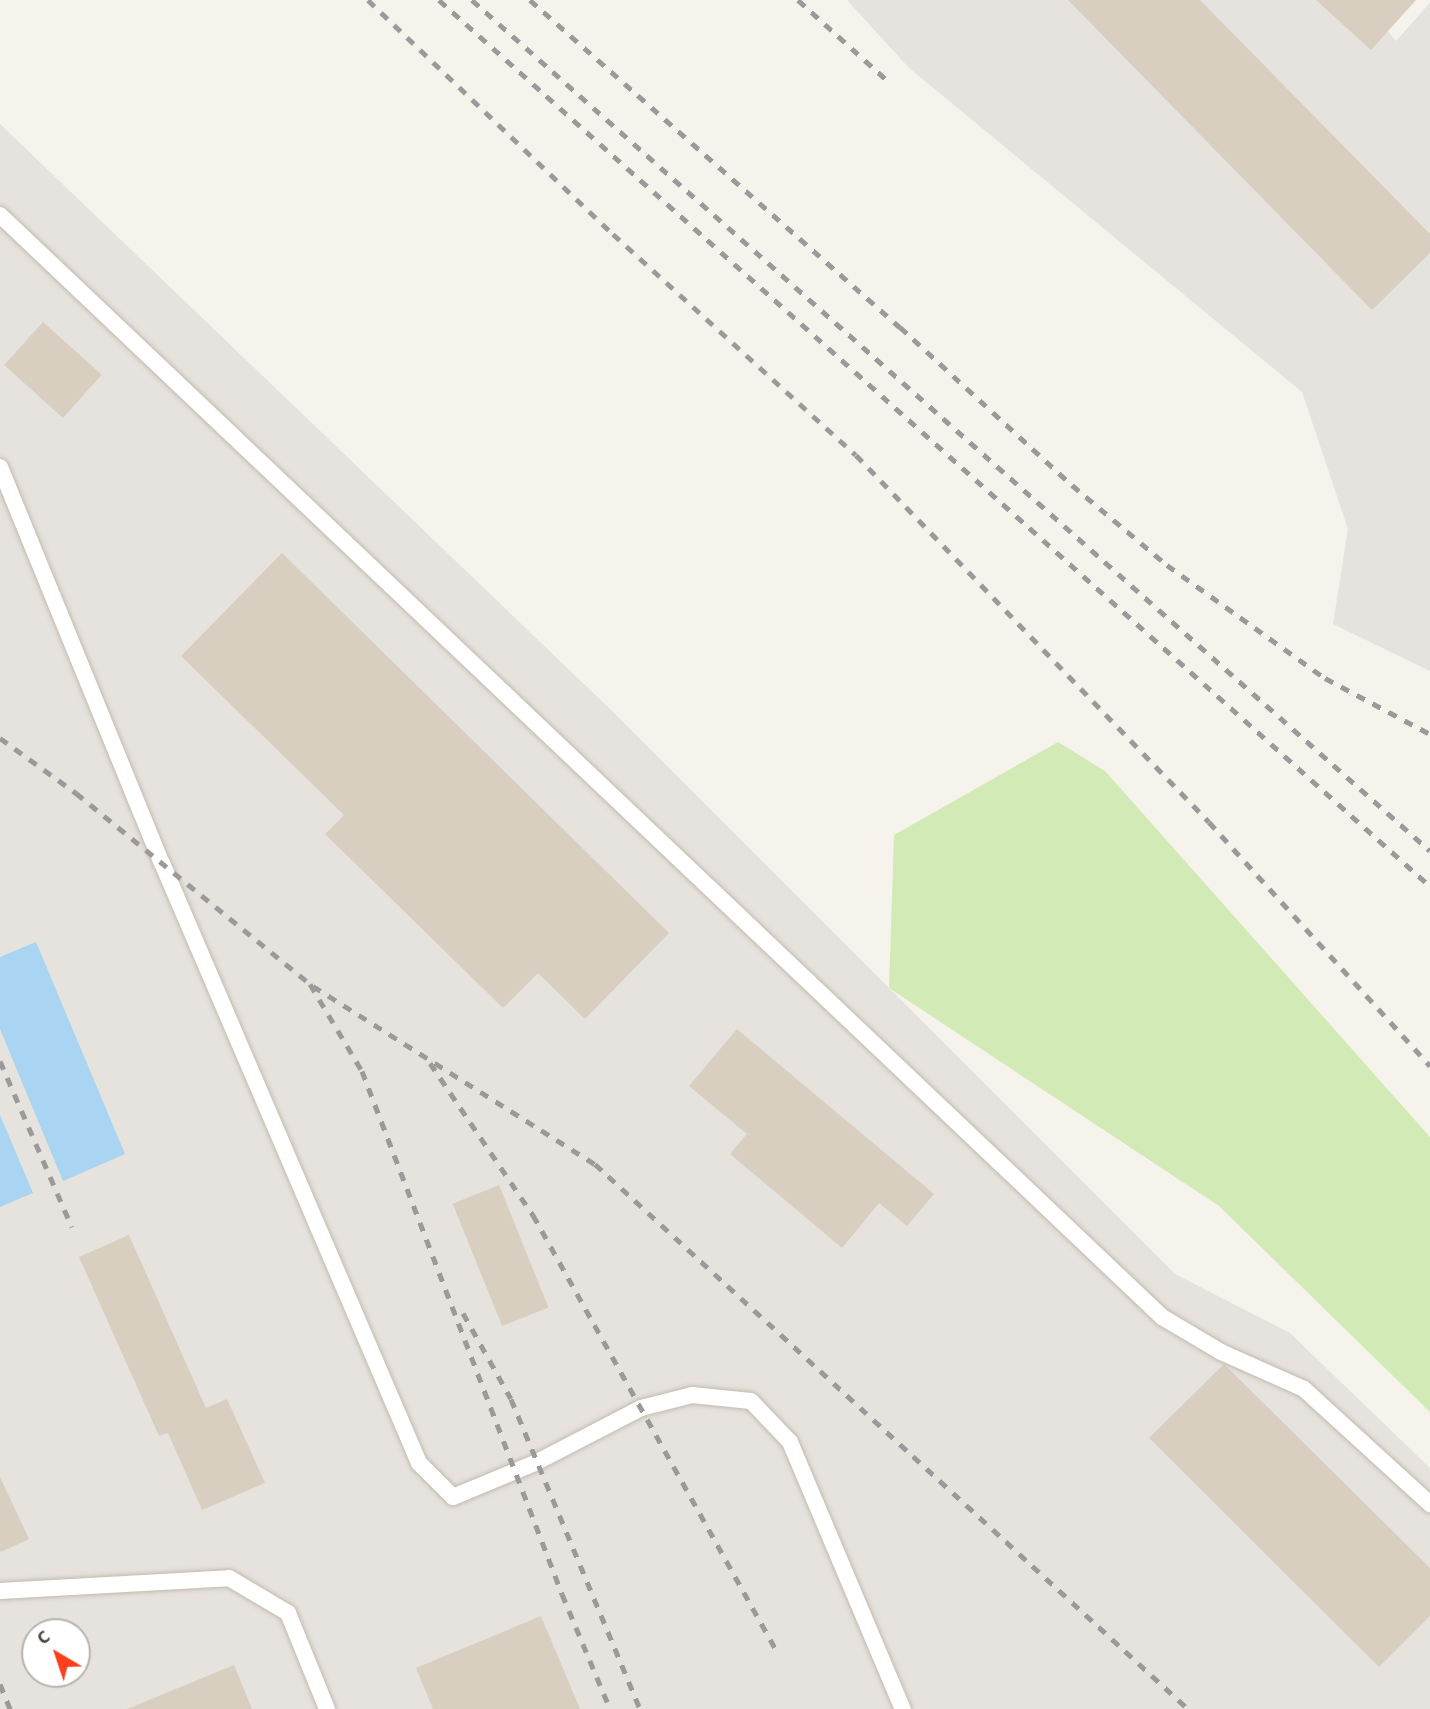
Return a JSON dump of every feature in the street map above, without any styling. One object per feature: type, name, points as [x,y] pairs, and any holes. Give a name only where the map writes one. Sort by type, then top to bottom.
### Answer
[{"type":"lane","points":[[0,215],[1162,1317],[1221,1352],[1304,1389],[1430,1504]]},
{"type":"lane","points":[[0,467],[162,863],[419,1463],[453,1497],[537,1462],[641,1408],[692,1395],[751,1401],[790,1442],[903,1709]]},
{"type":"lane","points":[[0,1591],[229,1578],[288,1613],[327,1709]]},
{"type":"shaded area","points":[[847,0],[1362,0],[1396,41],[1430,3],[1430,671],[1333,624],[1348,529],[1302,392],[909,68]]},
{"type":"shaded area","points":[[0,124],[610,709],[1175,1274],[1290,1333],[1430,1468],[1430,1709],[0,1709]]},
{"type":"green space","points":[[1058,742],[1105,771],[1430,1137],[1430,1412],[1219,1206],[889,988],[894,835]]},
{"type":"water","points":[[36,942],[125,1154],[63,1181],[0,1029],[0,957]]},
{"type":"water","points":[[0,1115],[33,1193],[0,1207]]},
{"type":"building","points":[[1068,0],[1200,0],[1430,234],[1430,253],[1372,310]]},
{"type":"building","points":[[1316,0],[1416,0],[1371,50]]},
{"type":"building","points":[[43,322],[102,375],[63,418],[4,365]]},
{"type":"building","points":[[282,553],[669,933],[585,1019],[538,973],[503,1008],[325,834],[344,815],[181,656]]},
{"type":"building","points":[[737,1029],[934,1194],[907,1226],[879,1203],[842,1248],[730,1154],[747,1134],[689,1086]]},
{"type":"building","points":[[499,1185],[548,1307],[502,1326],[453,1204]]},
{"type":"building","points":[[129,1235],[206,1408],[227,1399],[265,1483],[202,1510],[168,1433],[159,1436],[79,1257]]},
{"type":"building","points":[[1224,1364],[1430,1568],[1430,1616],[1379,1667],[1149,1438]]},
{"type":"building","points":[[0,1477],[29,1539],[1,1552],[0,1550]]},
{"type":"building","points":[[541,1616],[580,1709],[433,1709],[416,1668]]},
{"type":"building","points":[[234,1665],[252,1709],[127,1709]]},
{"type":"railway","points":[[368,0],[613,234],[856,455],[1209,822],[1430,1066]]},
{"type":"railway","points":[[439,0],[1430,886]]},
{"type":"railway","points":[[472,0],[1430,851]]},
{"type":"railway","points":[[530,0],[900,327],[1072,485],[1167,565],[1325,678],[1430,734]]},
{"type":"railway","points":[[798,0],[887,80]]},
{"type":"railway","points":[[0,738],[76,793],[310,984],[362,1071],[562,1594],[610,1709]]},
{"type":"railway","points":[[313,986],[595,1164],[1188,1709]]},
{"type":"railway","points":[[0,1061],[72,1227]]},
{"type":"railway","points":[[430,1063],[533,1215],[775,1648]]},
{"type":"railway","points":[[463,1313],[511,1399],[640,1709]]},
{"type":"railway","points":[[0,1684],[10,1709]]}]
